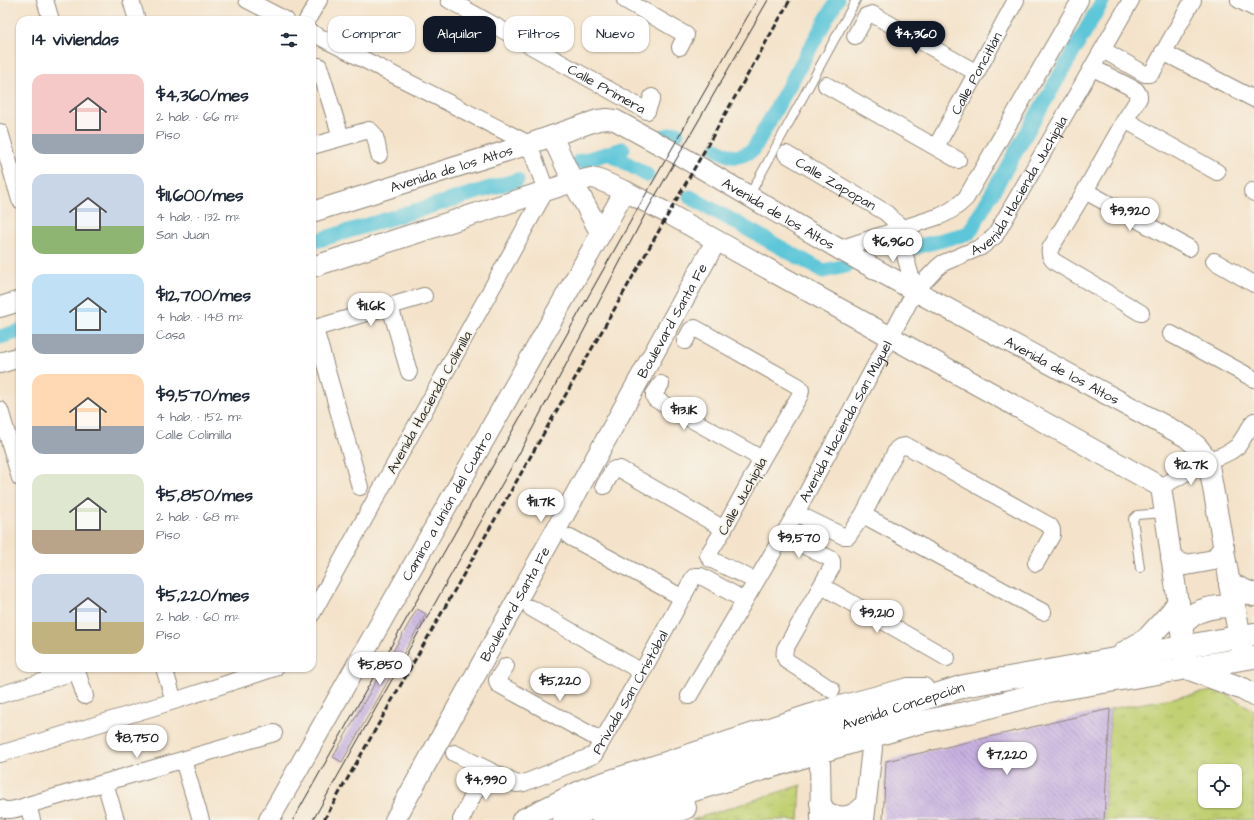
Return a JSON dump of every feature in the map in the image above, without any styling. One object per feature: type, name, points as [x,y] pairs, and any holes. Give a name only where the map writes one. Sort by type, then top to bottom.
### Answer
[{"type":"main road","points":[[1230,584],[1254,595]]},
{"type":"main road","points":[[1230,584],[1234,606],[1247,635],[1249,657]]},
{"type":"main road","points":[[1178,603],[1187,668],[1243,689],[1254,695]]},
{"type":"main road","points":[[1116,658],[1147,639],[1178,603]]},
{"type":"main road","points":[[1182,637],[1190,617],[1205,610],[1220,606],[1234,606]]},
{"type":"main road","name":"Avenida Concepción","points":[[564,820],[622,795],[964,686],[1116,658],[1182,637],[1247,635]]},
{"type":"main road","name":"Avenida Concepción","points":[[603,820],[628,810],[917,724],[1049,692],[1249,657]]},
{"type":"main road","points":[[523,820],[584,790],[818,713],[908,689],[964,686]]},
{"type":"main road","points":[[648,820],[820,762],[918,735],[970,712]]},
{"type":"street","points":[[45,0],[50,16]]},
{"type":"street","points":[[131,0],[135,16]]},
{"type":"street","points":[[247,0],[278,16]]},
{"type":"street","points":[[309,16],[319,0]]},
{"type":"street","name":"Calle Primera","points":[[449,0],[647,111],[652,97]]},
{"type":"street","points":[[625,0],[686,35],[680,47]]},
{"type":"street","name":"Avenida Hacienda Juchipila","points":[[915,292],[943,263],[981,247],[995,236],[1131,0]]},
{"type":"street","points":[[1103,50],[1145,74],[1152,73],[1192,0]]},
{"type":"street","points":[[1239,0],[1254,8]]},
{"type":"street","name":"Calle Poncitlán","points":[[936,147],[1015,1]]},
{"type":"street","points":[[839,249],[903,229],[949,212],[966,198],[1076,2]]},
{"type":"street","points":[[855,36],[866,16],[872,14],[977,73]]},
{"type":"street","points":[[316,35],[529,144],[546,190]]},
{"type":"street","points":[[1163,52],[1254,99]]},
{"type":"street","points":[[319,66],[341,137]]},
{"type":"street","points":[[1093,68],[1136,90],[1139,98],[1050,249],[1051,258],[1055,262],[1141,313]]},
{"type":"street","points":[[826,85],[958,160]]},
{"type":"street","name":"Avenida de los Altos","points":[[316,211],[529,144],[598,120],[614,120],[679,155],[915,292],[1186,437],[1208,460]]},
{"type":"street","points":[[1125,120],[1217,172]]},
{"type":"street","points":[[316,145],[366,130],[372,131],[374,134],[378,155]]},
{"type":"street","points":[[0,132],[16,186]]},
{"type":"street","points":[[552,136],[573,182],[601,234]]},
{"type":"street","name":"Calle Zapopan","points":[[786,154],[885,212],[903,229]]},
{"type":"street","points":[[316,266],[546,190],[591,178],[597,179],[626,191],[1161,487]]},
{"type":"street","name":"Avenida Hacienda Colimilla","points":[[316,607],[546,190]]},
{"type":"street","name":"Camino a Unión del Cuatro","points":[[269,820],[626,191]]},
{"type":"street","points":[[1085,191],[1188,248]]},
{"type":"street","points":[[903,229],[904,252],[915,292]]},
{"type":"street","name":"Boulevard Santa Fe","points":[[395,820],[716,241]]},
{"type":"street","points":[[1214,261],[1254,284]]},
{"type":"street","name":"Avenida Hacienda San Miguel","points":[[689,696],[796,513],[915,292]]},
{"type":"street","points":[[316,328],[424,296]]},
{"type":"street","points":[[0,307],[16,302]]},
{"type":"street","points":[[390,306],[409,372]]},
{"type":"street","name":"Calle Juchipila","points":[[685,341],[691,330],[695,328],[798,386],[801,390],[800,395],[709,553],[709,558],[756,580]]},
{"type":"street","points":[[1171,334],[1254,379]]},
{"type":"street","points":[[316,336],[360,487]]},
{"type":"street","points":[[0,363],[16,358]]},
{"type":"street","points":[[661,384],[654,394],[655,399],[762,459]]},
{"type":"street","points":[[1,419],[16,466]]},
{"type":"street","points":[[1161,487],[1208,460],[1231,451],[1238,446],[1254,421]]},
{"type":"street","points":[[796,513],[844,537],[850,535],[863,515],[897,449],[900,446],[907,446],[1050,526],[1052,535],[1036,563]]},
{"type":"street","points":[[1208,460],[1230,584]]},
{"type":"street","points":[[604,486],[613,470],[620,469],[724,529]]},
{"type":"street","points":[[1161,487],[1178,603]]},
{"type":"street","points":[[863,515],[1043,612]]},
{"type":"street","points":[[782,535],[831,559],[833,562],[822,586],[785,649],[784,656],[787,661],[832,690]]},
{"type":"street","points":[[570,537],[682,598]]},
{"type":"street","points":[[1171,557],[1186,565],[1214,560],[1224,547]]},
{"type":"street","name":"Privada San Cristóbal","points":[[454,753],[486,770],[515,783],[522,784],[594,755],[695,576],[701,576],[744,600]]},
{"type":"street","points":[[822,586],[947,658]]},
{"type":"street","points":[[531,608],[642,672]]},
{"type":"street","points":[[506,666],[497,680],[498,684],[602,741]]},
{"type":"street","points":[[0,693],[67,672]]},
{"type":"street","points":[[78,672],[84,696]]},
{"type":"street","points":[[165,672],[174,701]]},
{"type":"street","points":[[0,754],[174,701],[263,672]]},
{"type":"street","points":[[0,808],[3,810],[30,813],[105,783],[274,733]]},
{"type":"street","points":[[820,762],[820,812],[835,818],[845,819],[858,813],[865,812],[872,748]]},
{"type":"street","points":[[183,760],[201,820]]},
{"type":"street","points":[[461,820],[486,770]]},
{"type":"street","points":[[105,783],[116,820]]},
{"type":"lane","points":[[749,196],[856,0]]},
{"type":"lane","points":[[1140,568],[1133,519],[1137,515],[1164,513]]},
{"type":"green space","points":[[1218,690],[1254,710],[1254,820],[1104,820],[1110,709]]},
{"type":"green space","points":[[801,785],[799,820],[692,820]]},
{"type":"building","points":[[417,609],[426,614],[342,762],[333,757]]},
{"type":"building","points":[[1110,709],[1104,820],[883,820],[886,761]]},
{"type":"waterway","points":[[717,149],[727,155],[735,157],[753,150],[837,0]]},
{"type":"waterway","points":[[912,248],[969,233],[1103,0]]},
{"type":"waterway","points":[[662,137],[677,133]]},
{"type":"waterway","points":[[578,162],[623,149]]},
{"type":"waterway","points":[[609,153],[647,175]]},
{"type":"waterway","points":[[316,241],[517,180]]},
{"type":"waterway","points":[[690,197],[823,271],[846,266]]},
{"type":"waterway","points":[[0,337],[16,332]]},
{"type":"tram line","points":[[293,820],[757,0]]},
{"type":"tram line","points":[[313,820],[520,452],[650,205],[768,0]]},
{"type":"railway","points":[[324,820],[790,0]]}]
